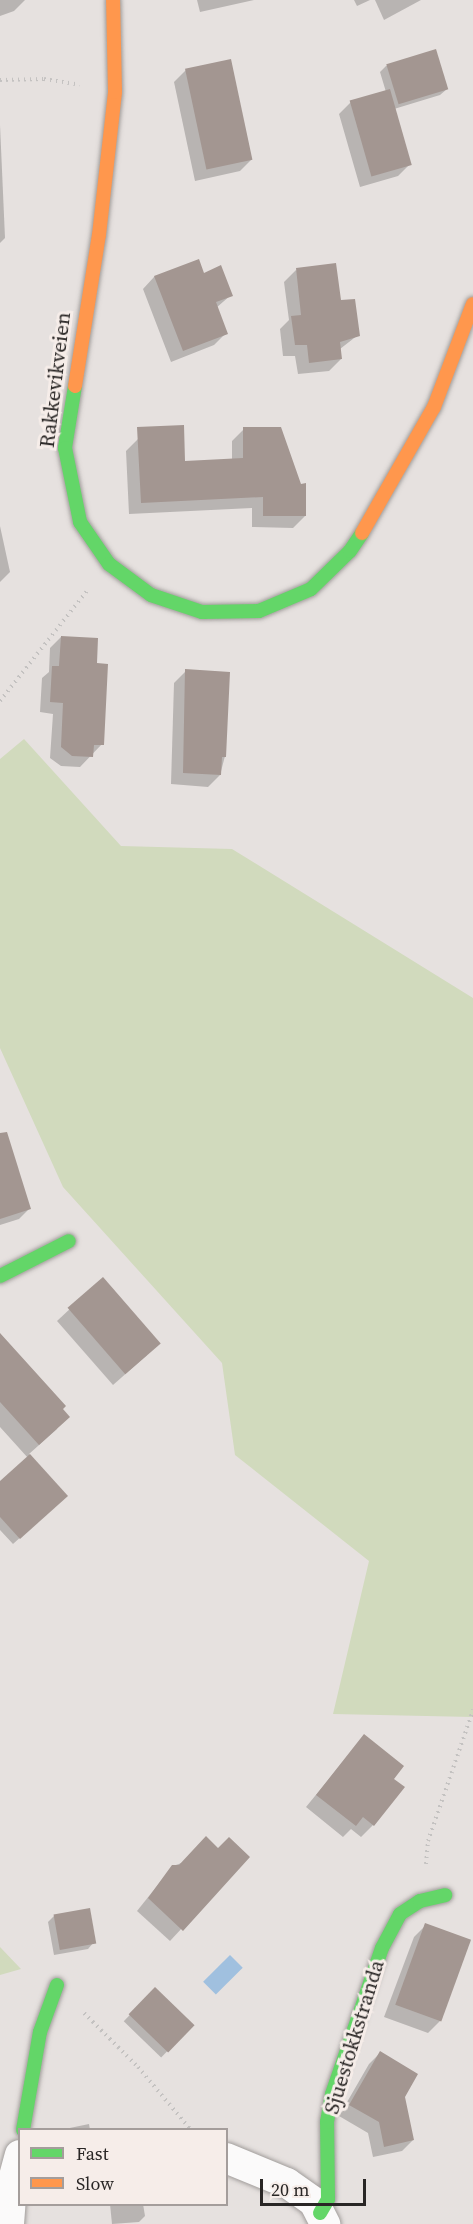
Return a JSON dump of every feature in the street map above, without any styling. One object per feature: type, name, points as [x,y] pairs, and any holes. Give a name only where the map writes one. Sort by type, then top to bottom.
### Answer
[{"type":"street","name":"Rakkevikveien","points":[[113,0],[114,99],[99,235],[65,448],[80,522],[109,564],[151,595],[202,612],[259,610],[311,589],[350,551],[385,498],[434,407],[473,304]]},
{"type":"street","points":[[0,1276],[69,1241]]},
{"type":"street","name":"Sjuestokkstranda","points":[[323,2219],[328,2199],[327,2122],[332,2094],[392,1925],[400,1914],[424,1900],[445,1895]]},
{"type":"street","points":[[23,2128],[37,2043],[57,1985]]},
{"type":"street","points":[[9,2224],[6,2178],[18,2158]]},
{"type":"street","name":"Sjuestokkstranda","points":[[228,2159],[287,2183],[314,2202],[323,2219]]},
{"type":"path","points":[[0,80],[75,83],[114,99]]},
{"type":"path","points":[[0,701],[109,564]]},
{"type":"path","points":[[424,1900],[428,1841],[473,1710]]},
{"type":"path","points":[[57,1985],[138,2067],[189,2128]]},
{"type":"green space","points":[[24,739],[121,846],[232,849],[473,998],[473,1717],[333,1714],[369,1561],[235,1455],[222,1363],[63,1187],[0,1048],[0,759]]},
{"type":"green space","points":[[0,1947],[21,1969],[0,1975]]},
{"type":"water","points":[[230,1955],[243,1968],[216,1995],[203,1982]]},
{"type":"building","points":[[436,49],[448,89],[399,104],[386,64]]},
{"type":"building","points":[[231,59],[252,160],[206,170],[185,69]]},
{"type":"building","points":[[390,89],[412,165],[371,177],[350,101]]},
{"type":"building","points":[[199,259],[204,273],[221,265],[233,296],[216,302],[228,334],[183,351],[154,276]]},
{"type":"building","points":[[336,263],[341,300],[355,299],[360,336],[340,342],[342,359],[309,363],[307,345],[295,345],[291,316],[301,315],[296,268]]},
{"type":"building","points":[[184,425],[185,461],[243,458],[243,427],[281,427],[301,484],[306,483],[306,516],[263,516],[263,497],[141,503],[137,427]]},
{"type":"building","points":[[61,636],[98,638],[97,663],[108,664],[104,745],[94,745],[93,757],[72,756],[61,747],[63,703],[50,702],[52,666],[59,666]]},
{"type":"building","points":[[185,669],[230,672],[226,757],[222,757],[221,775],[183,773]]},
{"type":"building","points":[[7,1132],[31,1209],[0,1219],[0,1133]]},
{"type":"building","points":[[103,1277],[161,1343],[125,1374],[68,1308]]},
{"type":"building","points":[[0,1333],[66,1406],[63,1409],[70,1417],[39,1445],[0,1402]]},
{"type":"building","points":[[30,1454],[68,1496],[20,1539],[0,1517],[0,1481]]},
{"type":"building","points":[[364,1734],[404,1766],[394,1779],[405,1787],[374,1826],[363,1817],[356,1826],[316,1795]]},
{"type":"building","points":[[206,1836],[218,1848],[229,1837],[250,1857],[183,1931],[148,1898],[172,1865],[179,1865]]},
{"type":"building","points":[[90,1908],[96,1943],[60,1950],[54,1914]]},
{"type":"building","points":[[425,1923],[471,1940],[441,2022],[395,2005]]},
{"type":"building","points":[[155,1987],[195,2025],[168,2053],[129,2014]]},
{"type":"building","points":[[380,2051],[418,2074],[405,2097],[414,2140],[384,2147],[379,2122],[349,2105]]},
{"type":"traffic: fast","points":[[75,386],[65,448],[80,522],[109,564],[151,595],[202,612],[259,611],[311,589],[350,551],[362,533]]},
{"type":"traffic: fast","points":[[0,1276],[69,1241]]},
{"type":"traffic: fast","points":[[320,2213],[328,2199],[327,2122],[332,2094],[382,1948],[400,1914],[420,1901],[445,1895]]},
{"type":"traffic: fast","points":[[23,2128],[40,2032],[57,1985]]},
{"type":"traffic: slow","points":[[75,386],[99,235],[115,92],[113,0]]},
{"type":"traffic: slow","points":[[362,533],[434,407],[473,304]]}]
